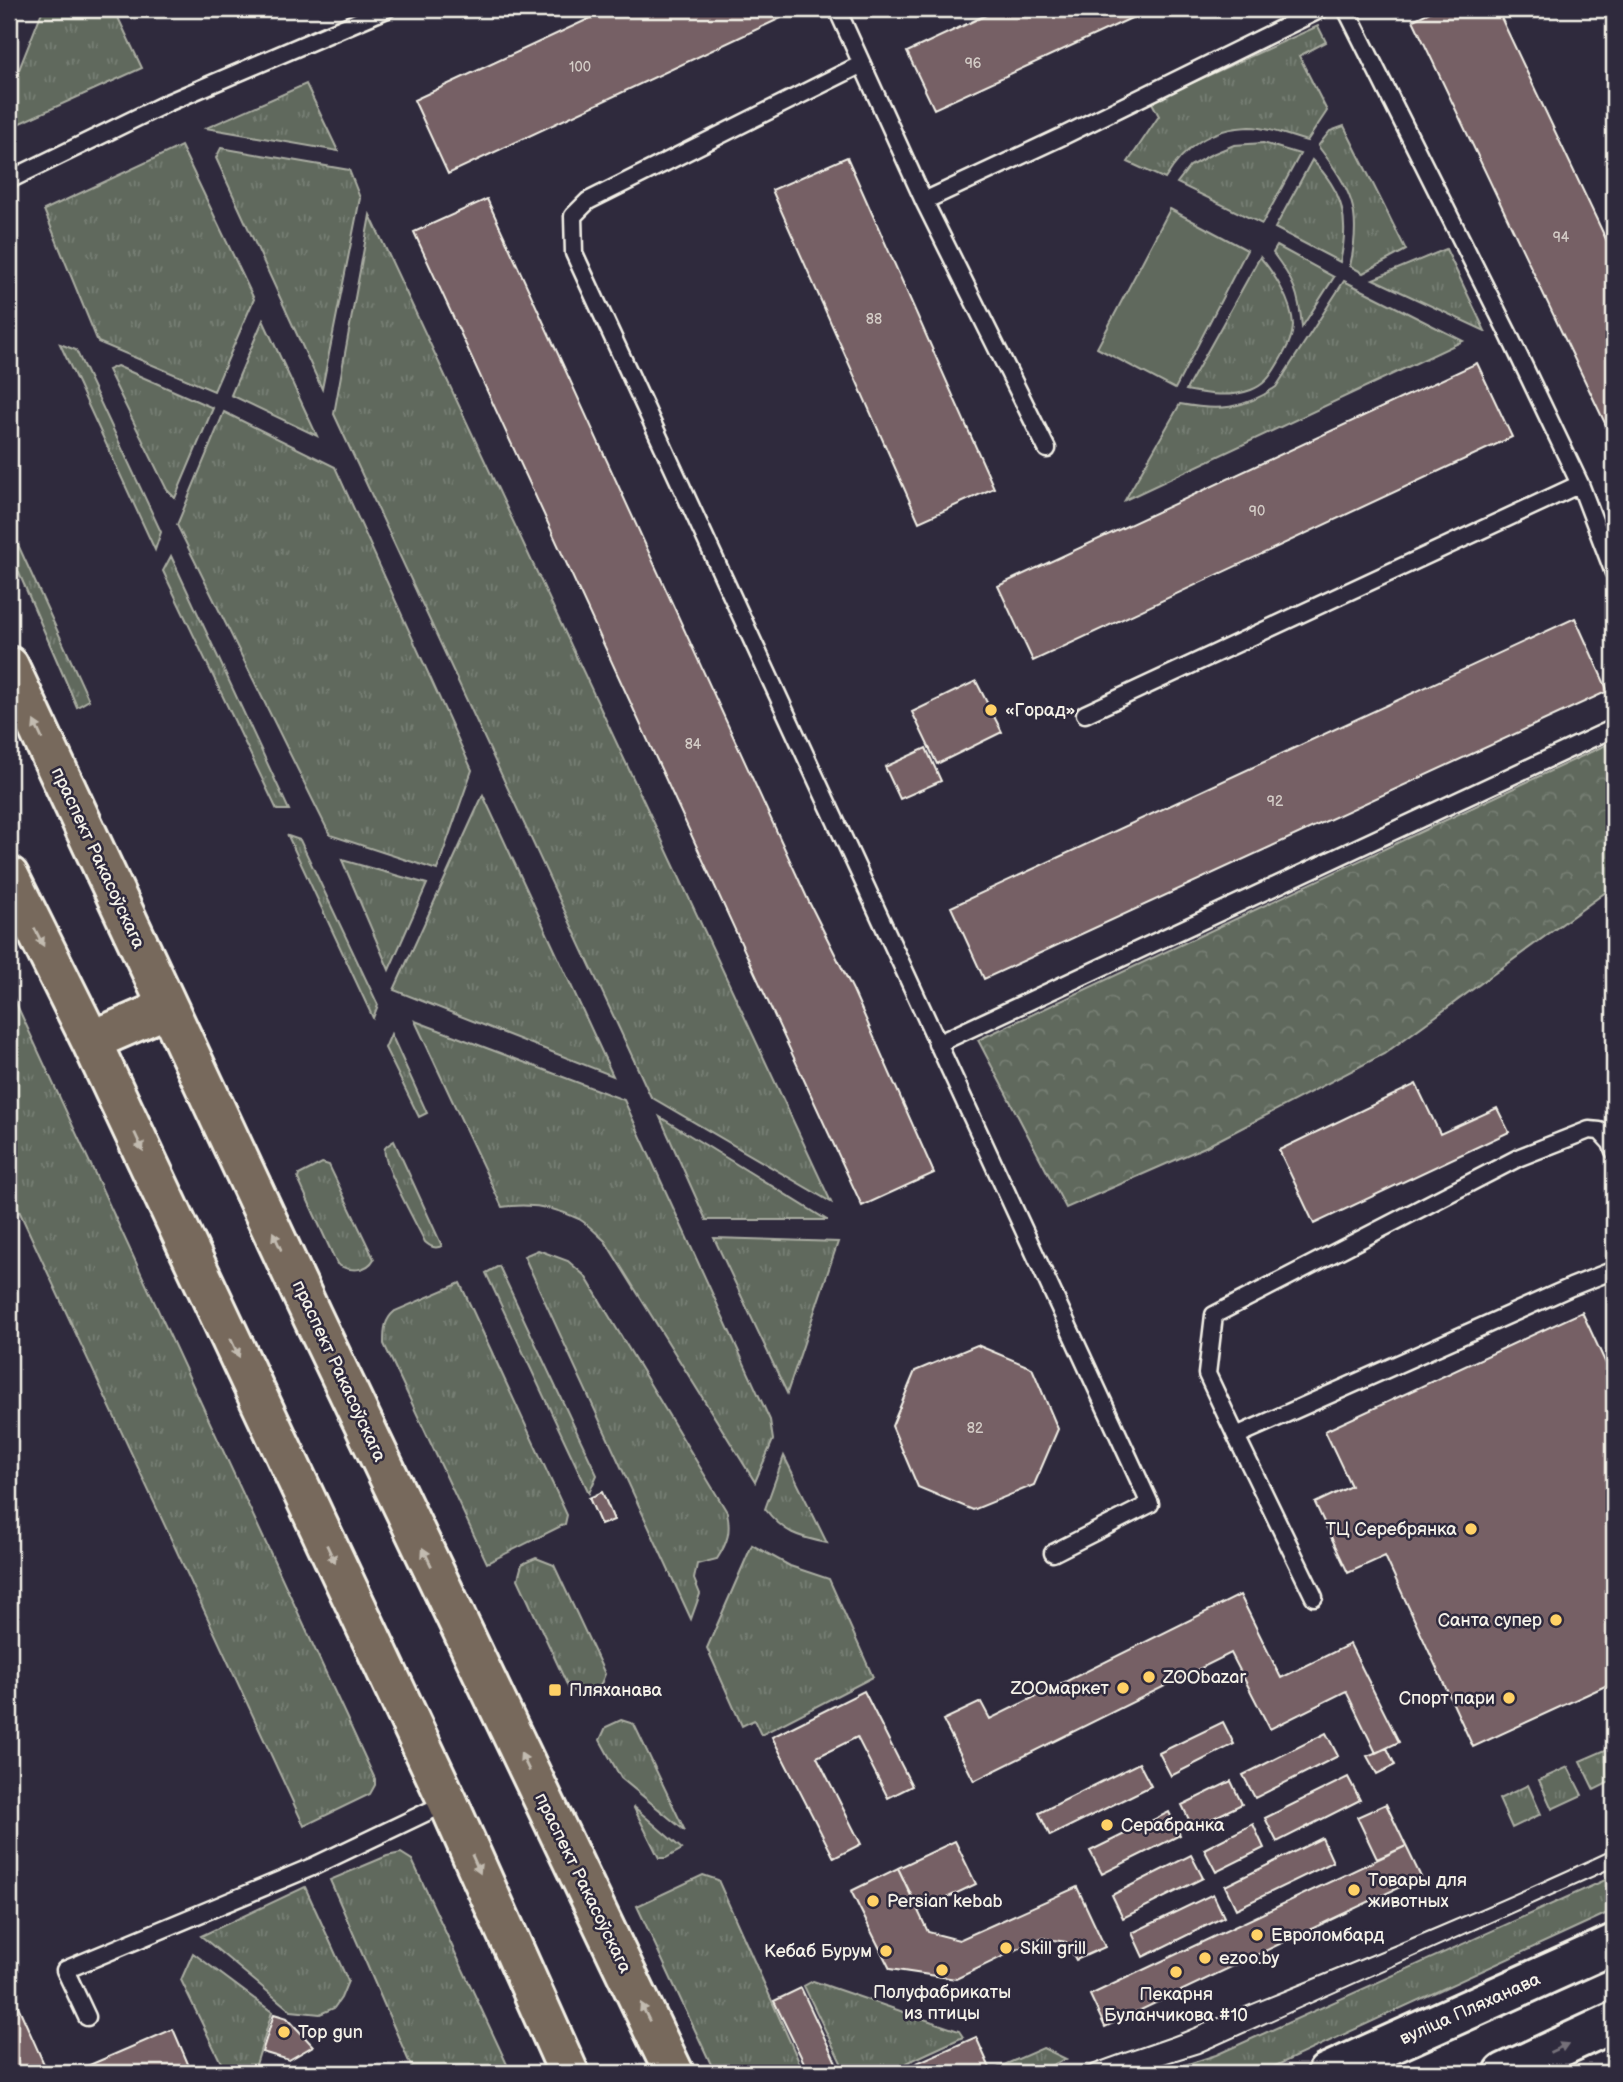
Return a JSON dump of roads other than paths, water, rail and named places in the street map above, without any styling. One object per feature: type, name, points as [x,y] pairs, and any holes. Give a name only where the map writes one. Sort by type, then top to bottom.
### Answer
[{"type":"main road","name":"праспект Ракасоўскага","points":[[9,666],[312,1316],[674,2073]]},
{"type":"main road","points":[[9,876],[91,1041],[448,1802],[569,2073]]},
{"type":"main road","points":[[91,1041],[167,1008]]},
{"type":"main road","name":"вуліца Пляханава","points":[[1327,2073],[1614,1944]]},
{"type":"main road","points":[[1504,2073],[1614,2022]]},
{"type":"lane","points":[[837,9],[924,201],[1047,449]]},
{"type":"lane","points":[[924,201],[1321,9]]},
{"type":"lane","points":[[1346,9],[1508,333],[1580,484],[1614,573]]},
{"type":"lane","points":[[9,180],[167,103],[377,11]]},
{"type":"lane","points":[[862,64],[588,201],[573,216],[573,253],[1150,1504],[1052,1553]]},
{"type":"lane","points":[[1085,714],[1580,484]]},
{"type":"lane","points":[[937,1044],[1614,728]]},
{"type":"lane","points":[[1314,1597],[1206,1374],[1214,1315],[1520,1157],[1589,1130],[1600,1131],[1611,1143],[1614,1151]]},
{"type":"lane","points":[[1236,1436],[1614,1270]]},
{"type":"lane","points":[[87,2017],[65,1970],[312,1867],[448,1802]]},
{"type":"tram line","points":[[1073,2073],[1187,2031],[1348,1965],[1614,1849]]},
{"type":"tram line","points":[[1135,2073],[1199,2053],[1614,1867]]},
{"type":"place","name":"«Горад»","points":[[991,710]]},
{"type":"place","name":"ТЦ Серебрянка","points":[[1471,1529]]},
{"type":"place","name":"Санта супер","points":[[1556,1620]]},
{"type":"place","name":"ZOObazar","points":[[1149,1677]]},
{"type":"place","name":"ZOOмаркет","points":[[1123,1688]]},
{"type":"place","name":"Пляханава","points":[[555,1690]]},
{"type":"place","name":"Спорт пари","points":[[1509,1698]]},
{"type":"place","name":"Серабранка","points":[[1107,1825]]},
{"type":"place","name":"Товары для животных","points":[[1354,1890]]},
{"type":"place","name":"Persian kebab","points":[[873,1901]]},
{"type":"place","name":"Евроломбард","points":[[1257,1935]]},
{"type":"place","name":"Skill grill","points":[[1006,1948]]},
{"type":"place","name":"Кебаб Бурум","points":[[886,1951]]},
{"type":"place","name":"ezoo.by","points":[[1205,1958]]},
{"type":"place","name":"Полуфабрикаты из птицы","points":[[942,1970]]},
{"type":"place","name":"Пекарня Буланчикова #10","points":[[1176,1972]]},
{"type":"place","name":"Top gun","points":[[284,2032]]}]
